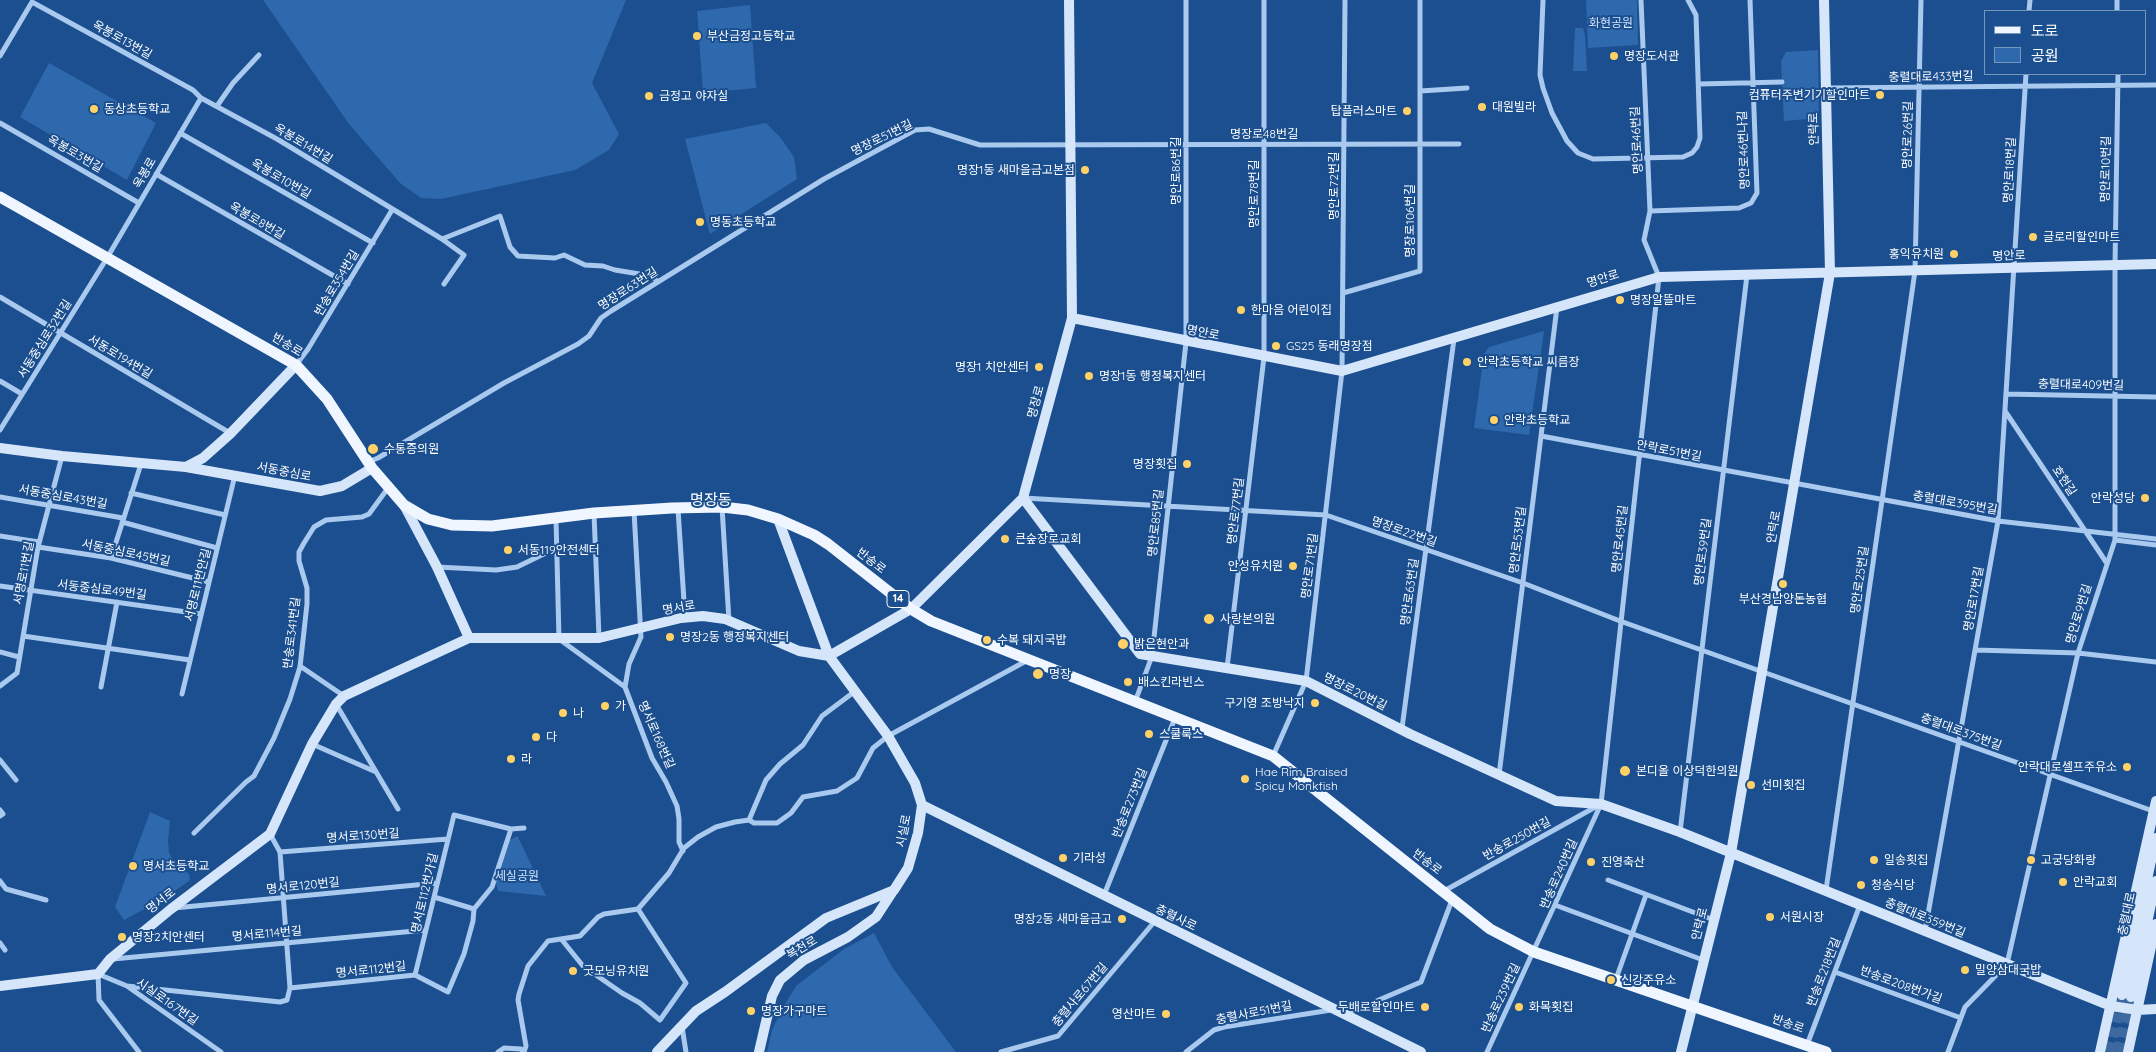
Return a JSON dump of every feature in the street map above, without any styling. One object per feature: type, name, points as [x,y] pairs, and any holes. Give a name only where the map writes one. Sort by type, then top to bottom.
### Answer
[{"type":"main road","name":"명장로","points":[[829,656],[911,610],[1023,498],[1072,318],[1069,0]]},
{"type":"main road","name":"안락로","points":[[1681,1052],[1731,853],[1830,273],[1824,0]]},
{"type":"main road","name":"반송로","points":[[0,197],[296,365],[327,399],[370,465],[404,504],[428,519],[452,525],[492,526],[556,517],[634,510],[722,507],[748,510],[778,518],[814,535],[828,544],[911,610],[931,621],[1273,756],[1490,929],[1534,952],[1826,1052]]},
{"type":"main road","name":"명안로","points":[[1072,318],[1186,342],[1342,371],[1659,276],[2156,264]]},
{"type":"main road","points":[[186,467],[204,458],[250,416],[296,365]]},
{"type":"main road","name":"서동중심로","points":[[0,448],[140,464],[186,467],[324,490],[342,486],[370,465]]},
{"type":"main road","name":"명장로20번길","points":[[1023,498],[1140,654],[1306,681],[1556,801],[1601,804],[1680,832],[1731,853]]},
{"type":"main road","points":[[404,504],[437,567],[469,638]]},
{"type":"main road","name":"시실로","points":[[778,518],[829,656],[888,736],[915,783],[922,805],[918,833],[908,868],[894,890]]},
{"type":"main road","name":"명서로","points":[[98,974],[110,959],[171,909],[270,834],[312,744],[336,704],[344,696],[469,638],[600,638],[685,618],[703,616],[729,620],[799,651],[829,656]]},
{"type":"main road","name":"충렬사로","points":[[922,805],[1421,1052]]},
{"type":"main road","points":[[2100,1052],[2154,806]]},
{"type":"main road","name":"충렬대로","points":[[2156,838],[2126,996],[2156,881]]},
{"type":"main road","name":"충렬대로359번길","points":[[1731,853],[2111,1006],[2138,1010],[2156,1009]]},
{"type":"main road","points":[[657,1052],[696,1011],[826,918],[894,890]]},
{"type":"main road","name":"복천로","points":[[758,1052],[772,996],[780,980],[804,960],[848,936],[876,917],[894,890]]},
{"type":"main road","points":[[2128,1052],[2156,924]]},
{"type":"main road","points":[[0,986],[98,974]]},
{"type":"street","name":"명안로86번길","points":[[1186,0],[1186,342]]},
{"type":"street","name":"명안로78번길","points":[[1264,0],[1264,357]]},
{"type":"street","name":"명안로72번길","points":[[1342,371],[1345,0]]},
{"type":"street","name":"명장로106번길","points":[[1343,293],[1420,271],[1420,0]]},
{"type":"street","points":[[1543,0],[1540,75],[1542,88],[1552,113],[1567,141],[1578,153],[1593,159],[1683,157],[1692,153],[1697,147],[1700,138],[1696,15],[1688,0]]},
{"type":"street","name":"명안로46번길","points":[[1641,0],[1650,211],[1644,240],[1659,276]]},
{"type":"street","name":"명안로46번나길","points":[[1650,211],[1739,208],[1751,203],[1757,193],[1750,0]]},
{"type":"street","name":"명안로26번길","points":[[1915,271],[1921,0]]},
{"type":"street","name":"옥봉로13번길","points":[[0,56],[32,2],[187,86],[201,98]]},
{"type":"street","points":[[217,106],[233,83],[259,55]]},
{"type":"street","name":"명안로18번길","points":[[2014,268],[2026,75]]},
{"type":"street","name":"명안로10번길","points":[[2114,265],[2118,75]]},
{"type":"street","points":[[1699,84],[1782,82]]},
{"type":"street","name":"충렬대로433번길","points":[[1826,88],[2156,85]]},
{"type":"street","points":[[1420,91],[1467,88]]},
{"type":"street","name":"옥봉로14번길","points":[[201,98],[277,140],[442,239],[464,255],[444,284]]},
{"type":"street","name":"옥봉로","points":[[107,258],[201,98]]},
{"type":"street","name":"옥봉로3번길","points":[[0,123],[139,203]]},
{"type":"street","name":"명장로51번길","points":[[824,179],[915,130],[929,129],[980,145],[1070,145]]},
{"type":"street","name":"옥봉로10번길","points":[[180,133],[372,243]]},
{"type":"street","name":"명장로48번길","points":[[1070,145],[1459,144]]},
{"type":"street","name":"옥봉로8번길","points":[[156,174],[348,284]]},
{"type":"street","name":"명장로63번길","points":[[370,465],[378,458],[504,383],[578,344],[589,336],[602,318],[610,311],[824,179]]},
{"type":"street","name":"반송로354번길","points":[[296,365],[308,349],[392,210]]},
{"type":"street","points":[[442,239],[500,216],[510,247],[518,256],[555,258],[564,255],[585,265],[603,266],[615,270],[652,276],[658,282]]},
{"type":"street","name":"서동중심로32번길","points":[[0,430],[107,258]]},
{"type":"street","points":[[2114,265],[2115,540],[2156,545]]},
{"type":"street","name":"명안로17번길","points":[[1925,931],[1998,521],[2014,268]]},
{"type":"street","name":"명안로25번길","points":[[1826,891],[1915,271]]},
{"type":"street","name":"명안로39번길","points":[[1680,832],[1747,274]]},
{"type":"street","name":"명안로45번길","points":[[1601,804],[1659,276]]},
{"type":"street","name":"서동로194번길","points":[[1,300],[230,434]]},
{"type":"street","name":"명안로53번길","points":[[1499,775],[1557,306]]},
{"type":"street","name":"명안로63번길","points":[[1402,728],[1454,339]]},
{"type":"street","name":"명안로85번길","points":[[1135,703],[1152,656],[1186,342]]},
{"type":"street","name":"명안로77번길","points":[[1227,668],[1264,357]]},
{"type":"street","name":"명안로71번길","points":[[1273,756],[1306,681],[1342,371]]},
{"type":"street","points":[[0,381],[22,394]]},
{"type":"street","name":"충렬대로409번길","points":[[2006,394],[2156,397]]},
{"type":"street","name":"호현길","points":[[2005,410],[2106,562]]},
{"type":"street","name":"안락로51번길","points":[[1541,436],[1794,485]]},
{"type":"street","name":"서명로11번길","points":[[0,686],[16,673],[39,544],[62,456]]},
{"type":"street","points":[[111,558],[140,464]]},
{"type":"street","name":"서명로11번안길","points":[[182,694],[235,476]]},
{"type":"street","name":"충렬대로395번길","points":[[1794,485],[1998,521],[2114,533]]},
{"type":"street","name":"반송로341번길","points":[[194,833],[254,776],[274,738],[290,699],[300,666],[307,588],[299,561],[302,548],[314,527],[326,520],[357,518],[369,514],[389,486]]},
{"type":"street","points":[[131,494],[225,515]]},
{"type":"street","name":"서동중심로43번길","points":[[0,497],[122,520],[217,548]]},
{"type":"street","name":"명장로22번길","points":[[1023,498],[1326,515],[1523,583],[1620,621],[1762,671]]},
{"type":"street","points":[[722,507],[729,620]]},
{"type":"street","points":[[678,508],[685,618]]},
{"type":"street","points":[[556,517],[559,639],[624,687],[629,664],[642,637],[634,510]]},
{"type":"street","points":[[594,514],[600,638]]},
{"type":"street","points":[[2114,533],[2156,539]]},
{"type":"street","name":"서동중심로45번길","points":[[0,536],[111,558],[209,582]]},
{"type":"street","name":"명안로9번길","points":[[2007,964],[2078,653],[2106,562],[2115,540]]},
{"type":"street","points":[[437,567],[496,570],[517,567],[556,548]]},
{"type":"street","name":"서동중심로49번길","points":[[0,586],[201,614]]},
{"type":"street","points":[[101,687],[116,602]]},
{"type":"street","points":[[23,636],[190,660]]},
{"type":"street","points":[[1975,650],[2078,653],[2156,662]]},
{"type":"street","points":[[0,652],[19,657]]},
{"type":"street","points":[[498,1052],[504,1048],[521,1049],[523,1052],[526,1046],[518,1000],[528,966],[548,941],[580,936],[598,917],[613,912],[638,909],[669,873],[683,851],[698,837],[716,827],[749,820],[754,823],[776,823],[791,813],[803,797],[837,791],[857,778],[873,748],[888,736],[1028,660]]},
{"type":"street","points":[[300,666],[344,696]]},
{"type":"street","name":"충렬대로375번길","points":[[1762,671],[2050,776],[2154,806]]},
{"type":"street","name":"명서로168번길","points":[[624,687],[652,758],[666,782],[676,806],[679,819],[679,842],[683,851]]},
{"type":"street","points":[[749,820],[766,780],[780,764],[803,745],[822,716],[854,692]]},
{"type":"street","points":[[336,704],[398,809]]},
{"type":"street","name":"반송로273번길","points":[[1103,895],[1175,718]]},
{"type":"street","points":[[312,744],[376,772]]},
{"type":"street","points":[[0,760],[16,780]]},
{"type":"street","name":"반송로250번길","points":[[1442,892],[1601,804]]},
{"type":"street","name":"반송로240번길","points":[[1534,952],[1601,804]]},
{"type":"street","points":[[0,810],[3,814],[0,816]]},
{"type":"street","name":"명서로112번가길","points":[[415,975],[454,816],[511,829]]},
{"type":"street","points":[[434,896],[474,909],[492,888],[511,829],[524,828]]},
{"type":"street","points":[[128,986],[280,1002],[287,1000],[290,988],[280,852],[270,834]]},
{"type":"street","name":"명서로130번길","points":[[280,852],[448,839]]},
{"type":"street","points":[[1608,880],[1714,920]]},
{"type":"street","points":[[0,881],[6,889],[46,900]]},
{"type":"street","name":"명서로120번길","points":[[171,909],[437,883]]},
{"type":"street","points":[[1616,980],[1646,895]]},
{"type":"street","points":[[1343,1015],[1421,982],[1452,900]]},
{"type":"street","points":[[1555,905],[1703,960]]},
{"type":"street","name":"반송로218번길","points":[[1807,1045],[1860,905]]},
{"type":"street","name":"명서로112번길","points":[[290,988],[415,975],[448,992],[464,954],[473,921],[474,909]]},
{"type":"street","points":[[562,940],[583,966],[640,1003],[660,1020],[686,984],[638,909]]},
{"type":"street","name":"충렬사로67번길","points":[[1001,1052],[1058,1036],[1155,921]]},
{"type":"street","name":"명서로114번길","points":[[110,959],[426,930]]},
{"type":"street","points":[[0,943],[5,950]]},
{"type":"street","name":"반송로239번길","points":[[1487,1052],[1534,952]]},
{"type":"street","points":[[1948,1052],[1965,1007],[2007,964]]},
{"type":"street","name":"반송로208번가길","points":[[1835,972],[1961,1018]]},
{"type":"street","points":[[98,974],[99,1000],[139,1052]]},
{"type":"street","name":"시실로167번길","points":[[98,974],[128,986],[221,1052]]},
{"type":"street","name":"충렬사로51번길","points":[[1186,1052],[1214,1030],[1224,1027],[1333,1010]]},
{"type":"street","points":[[682,1026],[686,1052]]},
{"type":"green space","points":[[263,0],[626,0],[592,83],[619,134],[609,150],[575,170],[441,199],[421,198],[400,183],[349,124]]},
{"type":"green space","name":"화현공원","points":[[1586,0],[1637,0],[1638,45],[1588,48]]},
{"type":"green space","points":[[750,5],[756,88],[703,93],[697,11]]},
{"type":"green space","points":[[1575,28],[1583,28],[1585,35],[1587,71],[1573,71]]},
{"type":"green space","points":[[1818,50],[1819,118],[1784,121],[1781,61],[1786,52]]},
{"type":"green space","points":[[49,63],[156,123],[127,180],[20,117]]},
{"type":"green space","points":[[766,123],[780,137],[794,157],[797,179],[710,234],[685,139]]},
{"type":"green space","points":[[1544,331],[1529,435],[1474,428],[1484,354],[1489,347]]},
{"type":"green space","points":[[150,812],[170,821],[169,853],[174,862],[189,874],[190,880],[165,898],[124,920],[115,907]]},
{"type":"green space","name":"세실공원","points":[[517,836],[546,896],[498,891],[496,883],[510,840]]},
{"type":"green space","points":[[874,933],[892,967],[956,1052],[767,1052],[772,1030],[796,986],[844,949]]},
{"type":"tunnel","points":[[2110,1052],[2122,995]]},
{"type":"tunnel","points":[[2118,1052],[2131,997]]},
{"type":"place","name":"부산금정고등학교","points":[[697,36]]},
{"type":"place","name":"명장도서관","points":[[1614,56]]},
{"type":"place","name":"컴퓨터주변기기할인마트","points":[[1880,95]]},
{"type":"place","name":"금정고 야자실","points":[[649,96]]},
{"type":"place","name":"대원빌라","points":[[1482,107]]},
{"type":"place","name":"동상초등학교","points":[[94,109]]},
{"type":"place","name":"탑플러스마트","points":[[1407,111]]},
{"type":"place","name":"명장1동 새마을금고본점","points":[[1085,170]]},
{"type":"place","name":"명동초등학교","points":[[700,222]]},
{"type":"place","name":"글로리할인마트","points":[[2033,237]]},
{"type":"place","name":"홍익유치원","points":[[1954,254]]},
{"type":"place","name":"명장알뜰마트","points":[[1620,300]]},
{"type":"place","name":"한마음 어린이집","points":[[1241,310]]},
{"type":"place","name":"GS25 동래명장점","points":[[1276,346]]},
{"type":"place","name":"안락초등학교 씨름장","points":[[1467,362]]},
{"type":"place","name":"명장1 치안센터","points":[[1039,367]]},
{"type":"place","name":"명장1동 행정복지센터","points":[[1089,376]]},
{"type":"place","name":"안락초등학교","points":[[1494,420]]},
{"type":"place","name":"수통증의원","points":[[373,449]]},
{"type":"place","name":"명장횟집","points":[[1187,464]]},
{"type":"place","name":"안락성당","points":[[2145,498]]},
{"type":"place","name":"큰숲장로교회","points":[[1005,539]]},
{"type":"place","name":"서동119안전센터","points":[[508,550]]},
{"type":"place","name":"안성유치원","points":[[1293,566]]},
{"type":"place","name":"부산경남양돈농협","points":[[1783,584]]},
{"type":"place","name":"사랑본의원","points":[[1209,619]]},
{"type":"place","name":"명장2동 행정복지센터","points":[[670,637]]},
{"type":"place","name":"수복 돼지국밥","points":[[987,640]]},
{"type":"place","name":"밝은현안과","points":[[1123,644]]},
{"type":"place","name":"명장","points":[[1038,674]]},
{"type":"place","name":"배스킨라빈스","points":[[1128,682]]},
{"type":"place","name":"구기영 조방낙지","points":[[1315,703]]},
{"type":"place","name":"가","points":[[605,706]]},
{"type":"place","name":"나","points":[[563,713]]},
{"type":"place","name":"스쿨룩스","points":[[1149,734]]},
{"type":"place","name":"다","points":[[536,737]]},
{"type":"place","name":"라","points":[[511,759]]},
{"type":"place","name":"안락대로셀프주유소","points":[[2127,767]]},
{"type":"place","name":"본디올 이상덕한의원","points":[[1625,771]]},
{"type":"place","name":"Hae Rim Braised Spicy Monkfish","points":[[1245,779]]},
{"type":"place","name":"선미횟집","points":[[1751,785]]},
{"type":"place","name":"기라성","points":[[1063,858]]},
{"type":"place","name":"일송횟집","points":[[1874,860]]},
{"type":"place","name":"고궁당화랑","points":[[2031,860]]},
{"type":"place","name":"진영축산","points":[[1591,862]]},
{"type":"place","name":"명서초등학교","points":[[133,866]]},
{"type":"place","name":"안락교회","points":[[2063,882]]},
{"type":"place","name":"청송식당","points":[[1861,885]]},
{"type":"place","name":"서원시장","points":[[1770,917]]},
{"type":"place","name":"명장2동 새마을금고","points":[[1122,919]]},
{"type":"place","name":"명장2치안센터","points":[[122,937]]},
{"type":"place","name":"밀양삼대국밥","points":[[1965,970]]},
{"type":"place","name":"굿모닝유치원","points":[[573,971]]},
{"type":"place","name":"신강주유소","points":[[1611,980]]},
{"type":"place","name":"두배로할인마트","points":[[1425,1007]]},
{"type":"place","name":"화목횟집","points":[[1519,1007]]},
{"type":"place","name":"명장가구마트","points":[[751,1011]]},
{"type":"place","name":"영산마트","points":[[1166,1014]]},
{"type":"district","name":"명장동","points":[[711,500]]}]
